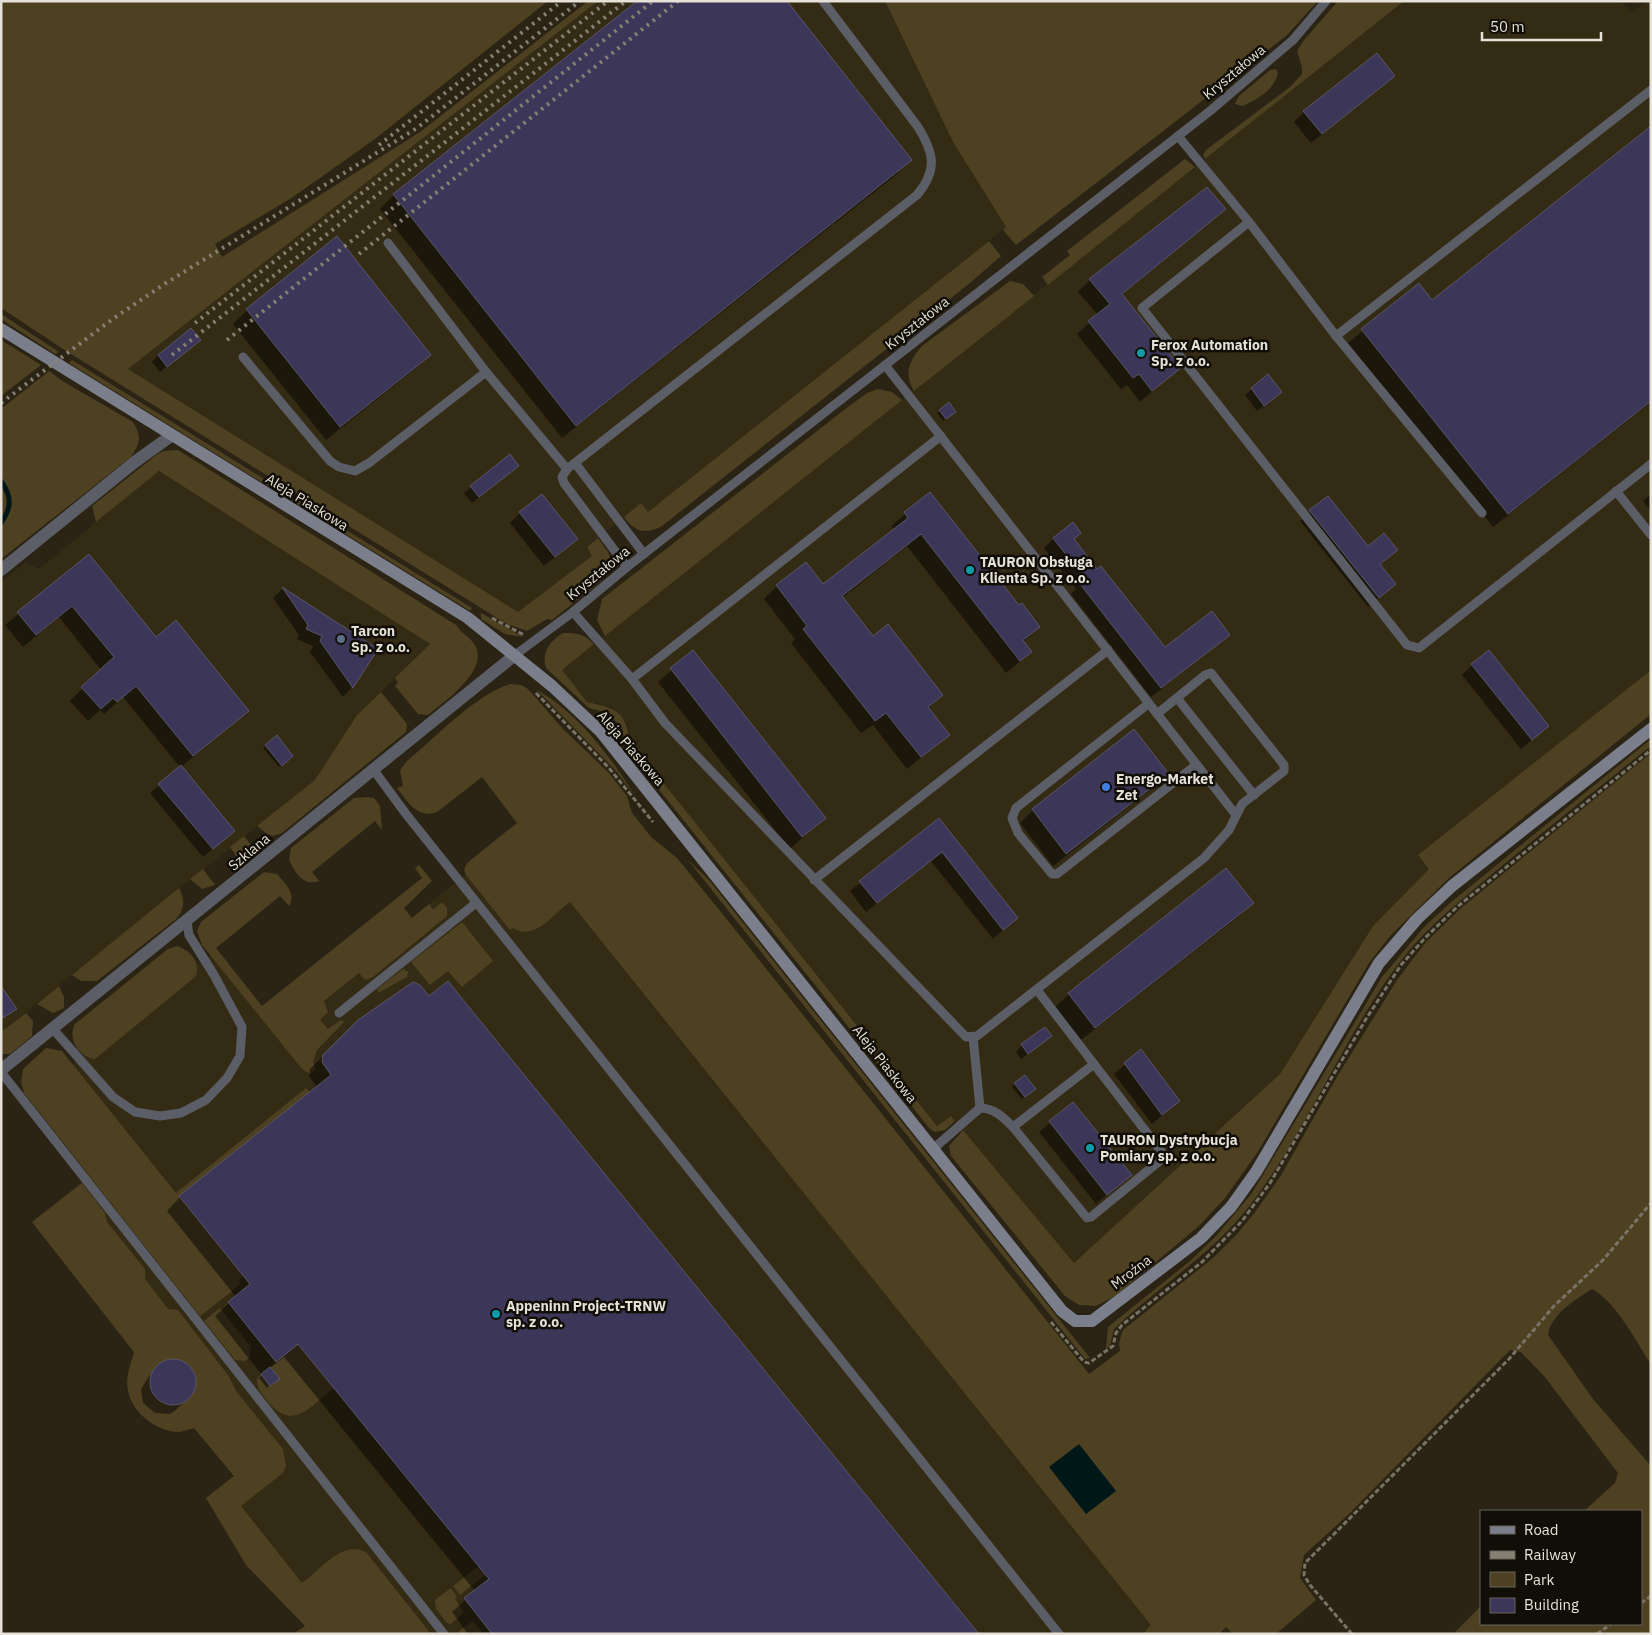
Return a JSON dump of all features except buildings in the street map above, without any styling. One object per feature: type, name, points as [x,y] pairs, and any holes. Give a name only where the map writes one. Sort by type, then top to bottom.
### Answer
[{"type":"main road","name":"Aleja Piaskowa","points":[[1,330],[468,618],[515,655],[601,732],[1062,1311],[1076,1321]]},
{"type":"main road","name":"Mroźna","points":[[1076,1321],[1092,1321],[1201,1238],[1231,1207],[1256,1172],[1379,963],[1417,919],[1452,886],[1651,729]]},
{"type":"street","points":[[1,570],[136,461],[171,436]]},
{"type":"street","name":"Szklana","points":[[1,1071],[515,655]]},
{"type":"lane","points":[[627,567],[564,483],[562,477],[567,469],[917,195],[927,183],[932,162],[928,143],[823,1]]},
{"type":"lane","name":"Kryształowa","points":[[515,655],[1178,136],[1293,40],[1326,1]]},
{"type":"lane","points":[[1336,336],[1651,90]]},
{"type":"lane","points":[[1178,136],[1249,222],[1336,336],[1482,513]]},
{"type":"lane","points":[[1249,222],[1142,308],[1407,645],[1419,648],[1651,464]]},
{"type":"lane","points":[[388,244],[486,372],[567,469]]},
{"type":"lane","points":[[243,357],[330,461],[339,467],[355,471],[369,463],[486,372]]},
{"type":"lane","points":[[885,366],[1236,815]]},
{"type":"lane","points":[[632,679],[941,436]]},
{"type":"lane","points":[[575,463],[644,554]]},
{"type":"lane","points":[[1616,492],[1651,535]]},
{"type":"lane","points":[[572,612],[632,679],[665,723],[966,1037],[972,1037],[1036,990],[1204,858],[1229,830],[1242,804],[1286,768],[1218,680],[1209,673],[1156,714]]},
{"type":"lane","points":[[814,880],[1108,650]]},
{"type":"lane","points":[[1177,698],[1254,795]]},
{"type":"lane","points":[[1148,704],[1016,808],[1012,818],[1018,833],[1052,874],[1057,874],[1196,765]]},
{"type":"lane","points":[[373,769],[476,903],[1060,1634]]},
{"type":"lane","points":[[339,1012],[476,903]]},
{"type":"lane","points":[[53,1029],[113,1097],[135,1112],[160,1116],[182,1113],[206,1100],[228,1078],[240,1056],[242,1027],[214,975],[189,935],[187,922]]},
{"type":"lane","points":[[933,1149],[980,1108],[988,1108],[1002,1116],[1013,1127],[1081,1213],[1087,1218],[1091,1217],[1156,1165],[1164,1155],[1036,990]]},
{"type":"lane","points":[[972,1037],[980,1108]]},
{"type":"lane","points":[[1013,1127],[1094,1064]]},
{"type":"lane","points":[[1,1071],[444,1634]]},
{"type":"path","points":[[490,616],[516,632],[530,633]]},
{"type":"path","points":[[531,688],[609,768],[656,826]]},
{"type":"path","points":[[1048,1319],[1084,1362],[1089,1364],[1113,1346],[1116,1332],[1122,1325],[1202,1262],[1242,1221],[1270,1182],[1366,1019],[1401,965],[1425,938],[1458,906],[1651,750]]},
{"type":"path","points":[[1352,1634],[1310,1585],[1304,1575],[1305,1563],[1509,1359],[1554,1306],[1603,1260],[1651,1203]]},
{"type":"path","points":[[1597,1634],[1610,1625]]},
{"type":"shaded area","points":[[598,1],[885,1],[953,142],[1006,227],[648,512],[641,504],[624,517],[587,547],[593,556],[518,613],[128,369]]},
{"type":"shaded area","points":[[1404,1],[1621,1],[1631,13],[1646,1],[1651,1],[1651,670],[1418,855],[1429,869],[1373,926],[1280,1074],[1074,1263],[951,1116],[937,1126],[630,741],[628,725],[612,707],[587,702],[561,670]]},
{"type":"shaded area","points":[[158,471],[431,644],[357,715],[315,780],[1,1032],[1,582],[26,562],[39,569]]},
{"type":"shaded area","points":[[556,801],[1193,1512],[1151,1634],[386,1634],[305,1626],[246,1565],[206,1498],[234,1476],[194,1428],[180,1432],[165,1430],[150,1422],[140,1413],[132,1402],[128,1390],[128,1376],[134,1352],[32,1222],[89,1176],[70,1067],[214,952],[275,1029]]},
{"type":"shaded area","points":[[1079,1444],[1116,1491],[1086,1514],[1049,1467]]},
{"type":"green space","points":[[1,1],[548,1],[375,139],[293,197],[215,244],[222,257],[420,132],[588,1],[598,1],[128,369],[518,612],[592,556],[587,547],[598,538],[608,552],[611,561],[601,581],[552,620],[547,619],[527,631],[507,624],[63,349],[1,308]]},
{"type":"green space","points":[[885,1],[1318,1],[1286,36],[1016,245],[1003,230],[1006,227],[953,142]]},
{"type":"green space","points":[[1338,1],[1404,1],[1205,159],[1203,155],[1206,150],[1290,87],[1302,74],[1297,51],[1304,40]]},
{"type":"green space","points":[[1276,69],[1278,73],[1276,79],[1265,93],[1242,106],[1235,104],[1239,96],[1270,70]]},
{"type":"green space","points":[[1185,159],[1195,167],[1048,285],[1042,277],[1070,255],[1067,251]]},
{"type":"green space","points":[[989,241],[1001,256],[970,283],[662,526],[645,531],[636,529],[624,517],[641,503],[648,512]]},
{"type":"green space","points":[[1010,281],[1023,284],[1034,296],[914,391],[909,378],[909,367],[914,356],[922,346]]},
{"type":"green space","points":[[1,314],[59,352],[55,354],[1,319]]},
{"type":"green space","points":[[1,340],[41,365],[1,396]]},
{"type":"green space","points":[[72,360],[472,608],[470,611],[69,363]]},
{"type":"green space","points":[[49,371],[64,382],[133,422],[139,436],[138,444],[131,457],[1,559],[1,409]]},
{"type":"green space","points":[[878,389],[892,392],[902,400],[605,636],[597,620],[602,599],[844,410],[867,393]]},
{"type":"green space","points":[[178,450],[456,625],[473,642],[478,655],[471,675],[454,694],[428,715],[418,714],[395,686],[398,683],[395,678],[430,644],[159,471],[96,522],[92,506],[155,456],[163,451]]},
{"type":"green space","points":[[481,613],[523,637],[505,634],[481,619]]},
{"type":"green space","points":[[563,633],[580,635],[594,644],[562,670],[587,702],[612,709],[622,717],[630,741],[937,1126],[951,1116],[955,1121],[945,1130],[935,1132],[930,1129],[625,747],[622,728],[608,713],[589,708],[546,668],[546,652],[551,643]]},
{"type":"green space","points":[[1651,670],[1651,714],[1449,878],[1391,935],[1369,963],[1257,1153],[1225,1198],[1199,1226],[1115,1296],[1096,1306],[1079,1305],[1065,1296],[951,1156],[949,1146],[963,1130],[1074,1263],[1280,1074],[1373,926],[1429,869],[1418,855]]},
{"type":"green space","points":[[510,684],[521,685],[528,689],[563,729],[608,772],[627,796],[632,813],[651,837],[677,858],[1089,1374],[1120,1351],[1119,1343],[1123,1330],[1213,1258],[1238,1233],[1255,1212],[1280,1177],[1338,1075],[1397,980],[1425,943],[1460,909],[1651,753],[1651,1364],[1618,1313],[1592,1289],[1571,1303],[1558,1315],[1553,1321],[1548,1335],[1593,1399],[1651,1466],[1651,1634],[1453,1634],[1480,1607],[1480,1625],[1642,1625],[1642,1510],[1585,1510],[1615,1483],[1618,1473],[1544,1376],[1521,1352],[1510,1350],[1348,1515],[1304,1555],[1300,1578],[1316,1600],[1276,1634],[1233,1634],[1226,1627],[1219,1634],[1143,1634],[1151,1625],[570,902],[536,929],[521,931],[513,928],[510,930],[466,875],[464,870],[467,863],[517,823],[482,777],[437,812],[430,814],[414,808],[397,788],[403,786],[400,770],[407,761],[456,718],[483,697]]},
{"type":"green space","points":[[537,690],[580,723],[604,751],[635,796],[616,771]]},
{"type":"green space","points":[[381,692],[407,724],[406,732],[282,833],[273,836],[257,826],[315,780],[357,715]]},
{"type":"green space","points":[[1651,739],[1651,746],[1472,891],[1413,946],[1382,987],[1344,1049],[1291,1144],[1251,1204],[1236,1222],[1202,1255],[1114,1329],[1110,1346],[1106,1349],[1108,1327],[1190,1261],[1217,1235],[1252,1193],[1382,977],[1424,927],[1450,903]]},
{"type":"green space","points":[[354,798],[374,798],[380,806],[382,830],[375,821],[312,872],[319,881],[308,882],[300,877],[289,860],[291,848]]},
{"type":"green space","points":[[244,836],[251,845],[250,854],[242,864],[230,847]]},
{"type":"green space","points":[[688,860],[709,880],[1090,1358],[1085,1359]]},
{"type":"green space","points":[[419,865],[432,881],[404,908],[412,918],[429,904],[433,910],[442,902],[447,908],[447,916],[373,977],[365,980],[359,973],[324,1001],[328,1012],[320,1020],[328,1029],[341,1020],[344,1022],[317,1050],[313,1062],[316,1069],[310,1074],[302,1069],[202,945],[197,931],[201,922],[264,872],[277,874],[286,885],[292,897],[289,906],[280,896],[216,948],[262,1006],[422,878],[415,868]]},
{"type":"green space","points":[[203,869],[215,885],[202,889],[190,879]]},
{"type":"green space","points":[[179,888],[183,904],[181,912],[176,919],[97,981],[81,981],[72,975]]},
{"type":"green space","points":[[462,922],[493,961],[462,987],[448,971],[430,985],[411,962]]},
{"type":"green space","points":[[177,946],[194,958],[197,967],[195,977],[95,1059],[84,1055],[76,1046],[72,1035],[75,1024],[168,949]]},
{"type":"green space","points":[[403,969],[408,972],[407,977],[378,993],[377,989]]},
{"type":"green space","points":[[59,986],[64,997],[64,1008],[53,1013],[37,1004]]},
{"type":"green space","points":[[26,1013],[33,1021],[32,1036],[10,1054],[1,1054],[1,1032]]},
{"type":"green space","points":[[46,1048],[62,1051],[176,1193],[306,1088],[310,1092],[180,1196],[244,1276],[239,1280],[240,1285],[200,1316],[24,1093],[21,1082],[23,1069]]},
{"type":"green space","points":[[82,1183],[105,1213],[107,1222],[145,1269],[145,1279],[168,1309],[178,1310],[228,1375],[236,1391],[283,1449],[286,1466],[283,1473],[241,1506],[302,1583],[340,1553],[357,1549],[366,1552],[431,1634],[293,1634],[305,1626],[246,1565],[206,1498],[234,1476],[194,1428],[179,1432],[162,1429],[146,1419],[134,1406],[130,1398],[127,1380],[134,1352],[32,1222]]},
{"type":"green space","points":[[220,1308],[251,1347],[250,1357],[245,1361],[235,1360],[204,1321]]},
{"type":"green space","points":[[298,1344],[334,1388],[302,1413],[286,1415],[278,1411],[262,1395],[257,1379],[261,1374],[270,1386],[279,1379],[270,1367]]},
{"type":"green space","points":[[479,1566],[486,1574],[460,1595],[453,1586]]},
{"type":"green space","points":[[451,1588],[457,1597],[455,1599],[464,1612],[451,1624],[447,1623],[436,1609],[435,1600]]},
{"type":"green space","points":[[473,1621],[484,1634],[459,1634],[459,1631]]},
{"type":"waterway","points":[[1,481],[9,497],[9,507],[1,523]]},
{"type":"railway","points":[[379,145],[562,1]]},
{"type":"railway","points":[[1,403],[114,318],[166,283],[417,128],[580,1]]},
{"type":"railway","points":[[195,323],[608,1]]},
{"type":"railway","points":[[172,355],[626,1]]},
{"type":"railway","points":[[227,340],[653,1]]},
{"type":"railway","points":[[359,254],[678,1]]},
{"type":"place","name":"Ferox Automation Sp. z o.o.","points":[[1141,353]]},
{"type":"place","name":"TAURON Obsługa Klienta Sp. z o.o.","points":[[970,570]]},
{"type":"place","name":"Tarcon Sp. z o.o.","points":[[341,639]]},
{"type":"place","name":"Energo-Market Zet","points":[[1106,787]]},
{"type":"place","name":"TAURON Dystrybucja Pomiary sp. z o.o.","points":[[1090,1148]]},
{"type":"place","name":"Appeninn Project-TRNW sp. z o.o.","points":[[496,1314]]}]
